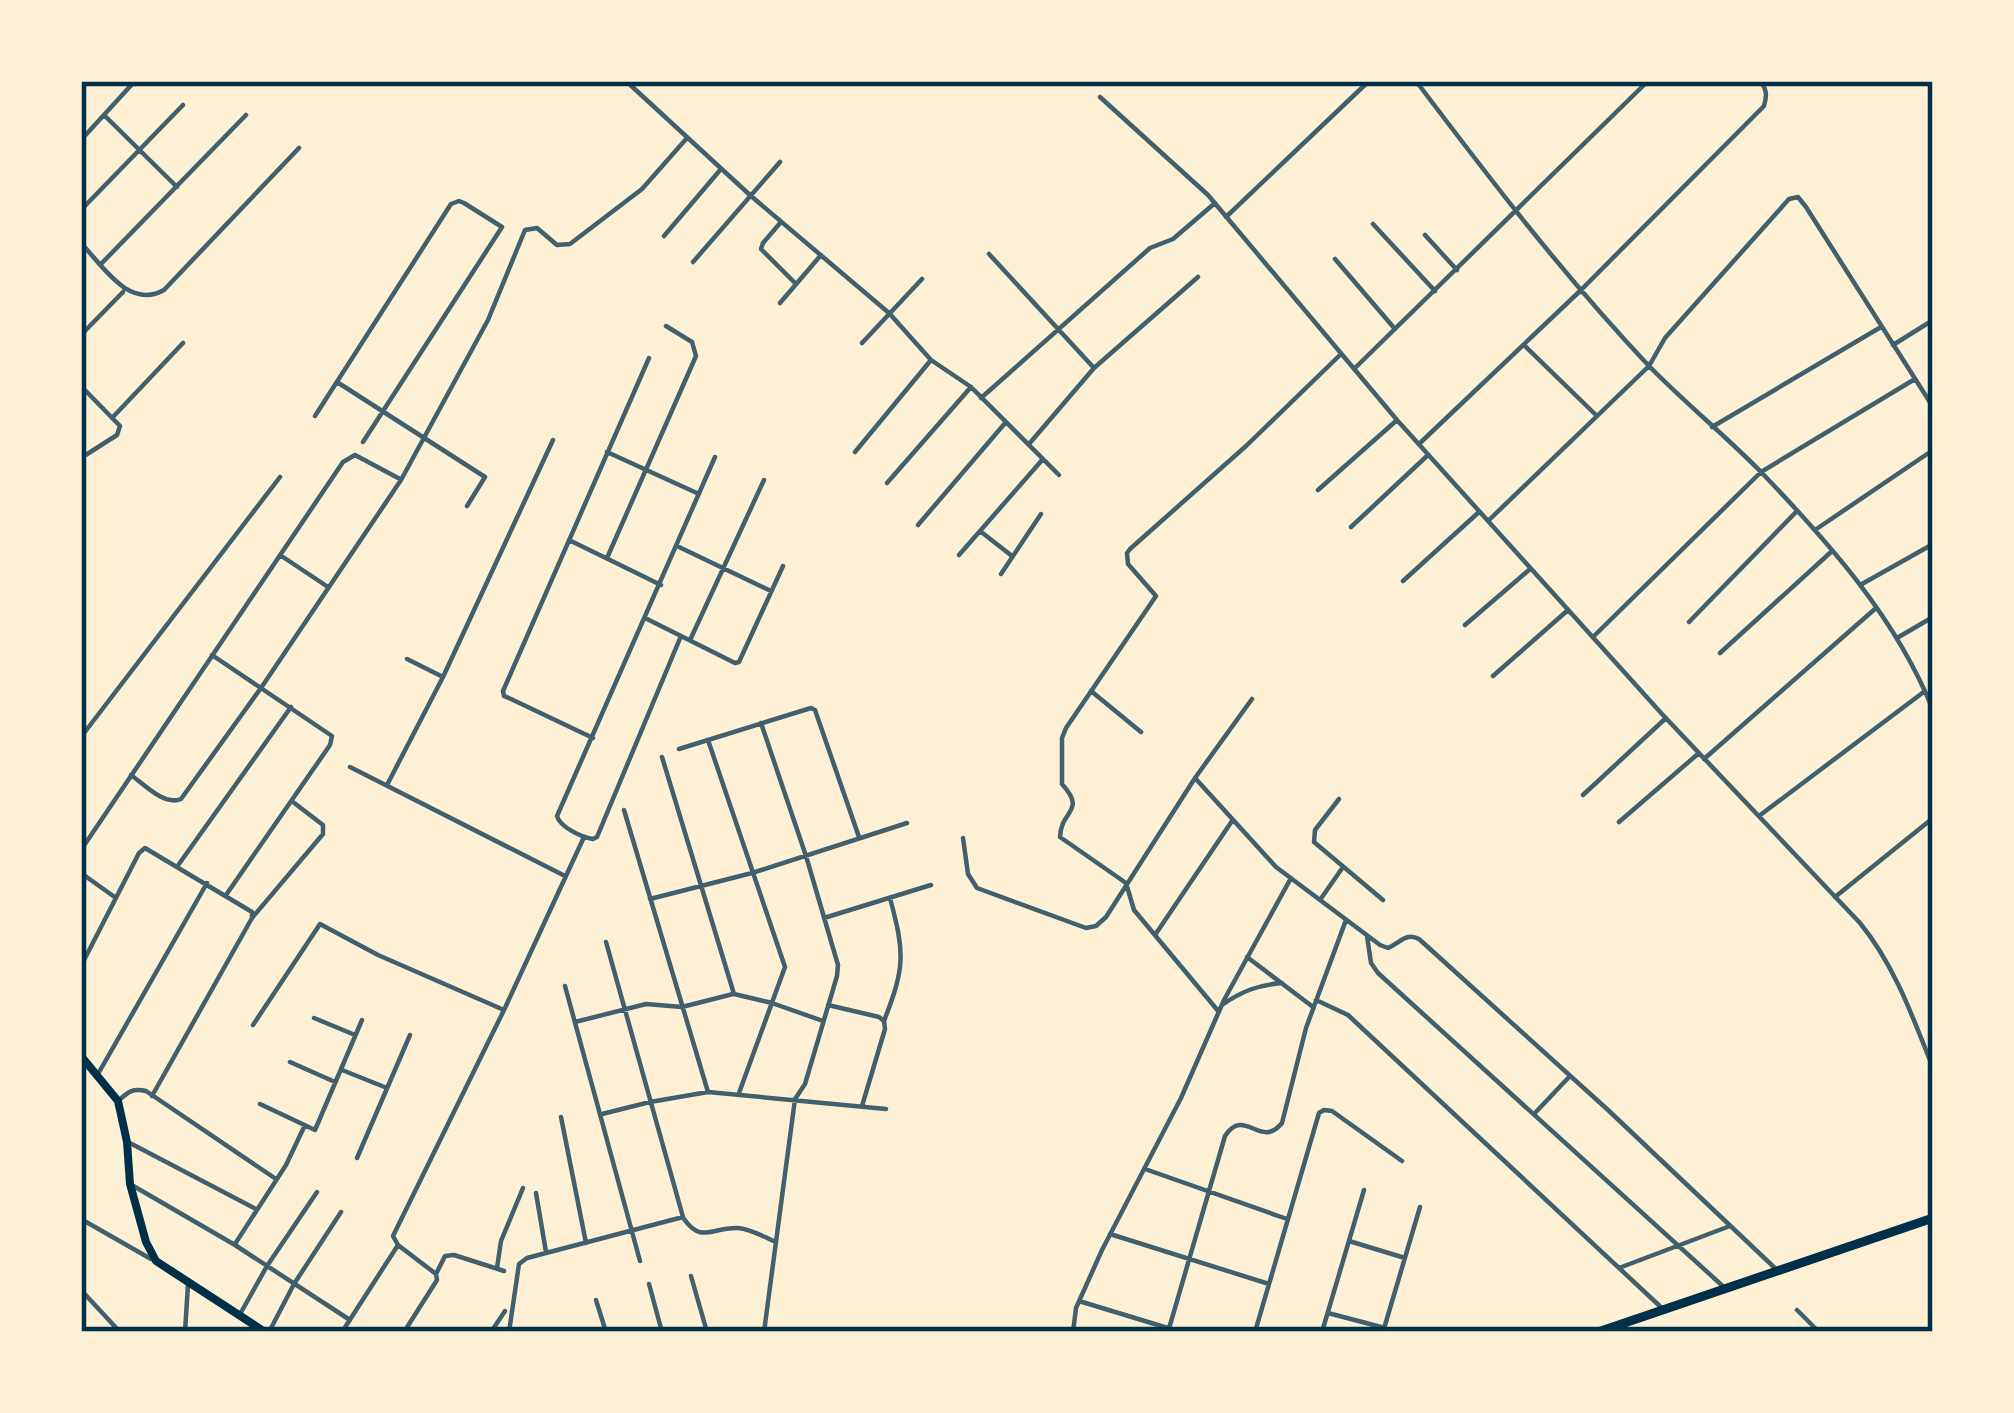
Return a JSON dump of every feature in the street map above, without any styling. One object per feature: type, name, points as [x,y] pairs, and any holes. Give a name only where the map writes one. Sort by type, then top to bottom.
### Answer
[{"type":"main road","points":[[81,1056],[118,1101],[130,1184],[156,1262],[267,1332]]},
{"type":"main road","points":[[1598,1332],[1933,1218]]},
{"type":"street","points":[[81,140],[135,81]]},
{"type":"street","points":[[626,81],[889,313],[931,360],[971,387],[1058,475]]},
{"type":"street","points":[[1226,217],[1369,81]]},
{"type":"street","points":[[1416,81],[1580,291],[1649,366],[1761,472],[1862,584],[1897,638],[1933,710]]},
{"type":"street","points":[[1354,369],[1648,81]]},
{"type":"street","points":[[1419,444],[1764,106],[1767,96],[1760,81]]},
{"type":"street","points":[[1100,97],[1215,203],[1397,420],[1880,947],[1933,1068]]},
{"type":"street","points":[[81,210],[183,105]]},
{"type":"street","points":[[104,115],[178,188]]},
{"type":"street","points":[[101,264],[246,115]]},
{"type":"street","points":[[131,776],[167,801],[181,799],[401,480],[488,320],[525,230],[537,228],[557,244],[570,244],[642,188],[687,139]]},
{"type":"street","points":[[81,243],[125,290],[153,296],[164,290],[299,148]]},
{"type":"street","points":[[693,262],[780,163]]},
{"type":"street","points":[[664,236],[721,169]]},
{"type":"street","points":[[1488,521],[1649,366],[1665,338],[1789,199],[1798,197],[1933,407]]},
{"type":"street","points":[[315,416],[451,204],[464,203],[501,225],[501,230],[363,442]]},
{"type":"street","points":[[982,398],[1150,248],[1173,238],[1215,203]]},
{"type":"street","points":[[781,222],[761,249],[796,284]]},
{"type":"street","points":[[1373,224],[1435,291]]},
{"type":"street","points":[[1425,235],[1457,269]]},
{"type":"street","points":[[989,254],[1094,368]]},
{"type":"street","points":[[780,303],[821,255]]},
{"type":"street","points":[[1335,259],[1395,329]]},
{"type":"street","points":[[1029,444],[1094,368],[1198,277]]},
{"type":"street","points":[[862,343],[922,279]]},
{"type":"street","points":[[81,335],[125,290]]},
{"type":"street","points":[[1893,345],[1933,320]]},
{"type":"street","points":[[607,558],[696,356],[692,341],[666,326]]},
{"type":"street","points":[[1712,427],[1881,327]]},
{"type":"street","points":[[112,418],[183,343]]},
{"type":"street","points":[[1523,345],[1597,416]]},
{"type":"street","points":[[1221,1008],[1134,910],[1126,883],[1060,837],[1074,804],[1074,797],[1062,784],[1062,738],[1156,596],[1127,563],[1130,548],[1341,354]]},
{"type":"street","points":[[593,738],[504,696],[503,691],[649,358]]},
{"type":"street","points":[[855,452],[931,360]]},
{"type":"street","points":[[1594,636],[1761,472],[1915,379]]},
{"type":"street","points":[[337,382],[485,477],[466,506]]},
{"type":"street","points":[[886,483],[971,387]]},
{"type":"street","points":[[1924,393],[1933,387]]},
{"type":"street","points":[[81,458],[117,435],[120,426],[83,391]]},
{"type":"street","points":[[1318,490],[1397,420]]},
{"type":"street","points":[[918,525],[1006,422]]},
{"type":"street","points":[[387,785],[553,440]]},
{"type":"street","points":[[1815,530],[1933,450]]},
{"type":"street","points":[[607,452],[699,494]]},
{"type":"street","points":[[1351,527],[1429,455]]},
{"type":"street","points":[[81,850],[349,457],[363,458],[401,480]]},
{"type":"street","points":[[681,635],[597,837],[584,836],[556,819],[716,458]]},
{"type":"street","points":[[959,555],[1043,459]]},
{"type":"street","points":[[81,737],[280,476]]},
{"type":"street","points":[[690,640],[764,480]]},
{"type":"street","points":[[1403,581],[1480,512]]},
{"type":"street","points":[[1689,622],[1796,512]]},
{"type":"street","points":[[1000,574],[1041,514]]},
{"type":"street","points":[[980,531],[1012,556]]},
{"type":"street","points":[[568,540],[661,585]]},
{"type":"street","points":[[1862,584],[1933,544]]},
{"type":"street","points":[[676,547],[771,591]]},
{"type":"street","points":[[1720,653],[1833,550]]},
{"type":"street","points":[[280,555],[328,587]]},
{"type":"street","points":[[645,618],[739,662],[783,566]]},
{"type":"street","points":[[1465,625],[1531,568]]},
{"type":"street","points":[[1619,822],[1876,608]]},
{"type":"street","points":[[1493,676],[1568,610]]},
{"type":"street","points":[[1897,638],[1933,617]]},
{"type":"street","points":[[212,655],[332,736],[226,895]]},
{"type":"street","points":[[407,659],[442,677]]},
{"type":"street","points":[[1091,691],[1141,732]]},
{"type":"street","points":[[1759,816],[1925,691]]},
{"type":"street","points":[[963,838],[968,874],[977,888],[1086,928],[1096,926],[1252,700]]},
{"type":"street","points":[[178,866],[291,707]]},
{"type":"street","points":[[679,748],[811,707],[859,837]]},
{"type":"street","points":[[1583,794],[1666,718]]},
{"type":"street","points":[[760,723],[806,856],[838,970],[806,1084],[796,1099],[762,1331]]},
{"type":"street","points":[[708,740],[785,967],[739,1093]]},
{"type":"street","points":[[662,757],[734,994]]},
{"type":"street","points":[[350,766],[565,876]]},
{"type":"street","points":[[1195,778],[1261,853],[1380,946],[1388,948],[1406,937],[1419,939],[1778,1271]]},
{"type":"street","points":[[1339,799],[1312,837],[1314,842],[1383,900]]},
{"type":"street","points":[[152,1096],[252,918],[322,834],[318,819],[291,801]]},
{"type":"street","points":[[624,810],[708,1092]]},
{"type":"street","points":[[1835,896],[1933,818]]},
{"type":"street","points":[[1155,934],[1232,821]]},
{"type":"street","points":[[650,898],[752,873],[907,823]]},
{"type":"street","points":[[436,1274],[393,1236],[584,836]]},
{"type":"street","points":[[81,966],[145,848],[247,907],[252,918]]},
{"type":"street","points":[[1320,900],[1343,867]]},
{"type":"street","points":[[81,873],[116,898]]},
{"type":"street","points":[[1072,1332],[1079,1301],[1110,1234],[1291,878]]},
{"type":"street","points":[[98,1074],[207,883]]},
{"type":"street","points":[[824,918],[931,885]]},
{"type":"street","points":[[862,1106],[902,961],[902,941],[890,898]]},
{"type":"street","points":[[1169,1330],[1225,1136],[1230,1128],[1244,1124],[1267,1133],[1275,1132],[1282,1123],[1314,1003],[1346,920]]},
{"type":"street","points":[[253,1025],[320,924],[377,955],[504,1010]]},
{"type":"street","points":[[1367,935],[1371,963],[1378,973],[1726,1289]]},
{"type":"street","points":[[606,942],[683,1217],[700,1234],[746,1229],[776,1242]]},
{"type":"street","points":[[1247,957],[1314,1003],[1348,1015],[1664,1310]]},
{"type":"street","points":[[1221,1008],[1240,992],[1282,983]]},
{"type":"street","points":[[565,986],[640,1261]]},
{"type":"street","points":[[575,1022],[626,1007],[656,1003],[682,1007],[734,994],[823,1021]]},
{"type":"street","points":[[828,1005],[884,1021]]},
{"type":"street","points":[[314,1018],[355,1035]]},
{"type":"street","points":[[260,1104],[315,1130],[362,1020]]},
{"type":"street","points":[[357,1158],[410,1035]]},
{"type":"street","points":[[290,1062],[335,1082]]},
{"type":"street","points":[[340,1069],[387,1088]]},
{"type":"street","points":[[1534,1114],[1570,1076]]},
{"type":"street","points":[[118,1101],[136,1089],[152,1096],[276,1179]]},
{"type":"street","points":[[602,1114],[708,1092],[886,1109]]},
{"type":"street","points":[[1255,1332],[1315,1121],[1324,1110],[1402,1161]]},
{"type":"street","points":[[561,1117],[586,1243]]},
{"type":"street","points":[[235,1245],[286,1166],[304,1125]]},
{"type":"street","points":[[127,1142],[256,1209]]},
{"type":"street","points":[[1145,1169],[1287,1219]]},
{"type":"street","points":[[130,1184],[350,1320]]},
{"type":"street","points":[[404,1332],[437,1280],[446,1256],[501,1269],[501,1240],[523,1188]]},
{"type":"street","points":[[1322,1332],[1364,1190]]},
{"type":"street","points":[[239,1316],[317,1192]]},
{"type":"street","points":[[536,1193],[547,1253]]},
{"type":"street","points":[[1328,1313],[1384,1330],[1420,1207]]},
{"type":"street","points":[[267,1332],[341,1213]]},
{"type":"street","points":[[509,1332],[519,1264],[527,1258],[683,1217]]},
{"type":"street","points":[[81,1219],[156,1262]]},
{"type":"street","points":[[1618,1268],[1730,1226]]},
{"type":"street","points":[[1110,1234],[1268,1284]]},
{"type":"street","points":[[1349,1241],[1405,1258]]},
{"type":"street","points":[[342,1332],[398,1245]]},
{"type":"street","points":[[691,1276],[707,1332]]},
{"type":"street","points":[[185,1332],[188,1284]]},
{"type":"street","points":[[649,1284],[662,1332]]},
{"type":"street","points":[[81,1290],[120,1332]]},
{"type":"street","points":[[596,1300],[606,1332]]},
{"type":"street","points":[[1079,1301],[1181,1332]]},
{"type":"street","points":[[1797,1310],[1819,1332]]},
{"type":"street","points":[[491,1332],[505,1311]]},
{"type":"street","points":[[1628,1325],[1645,1332]]}]
